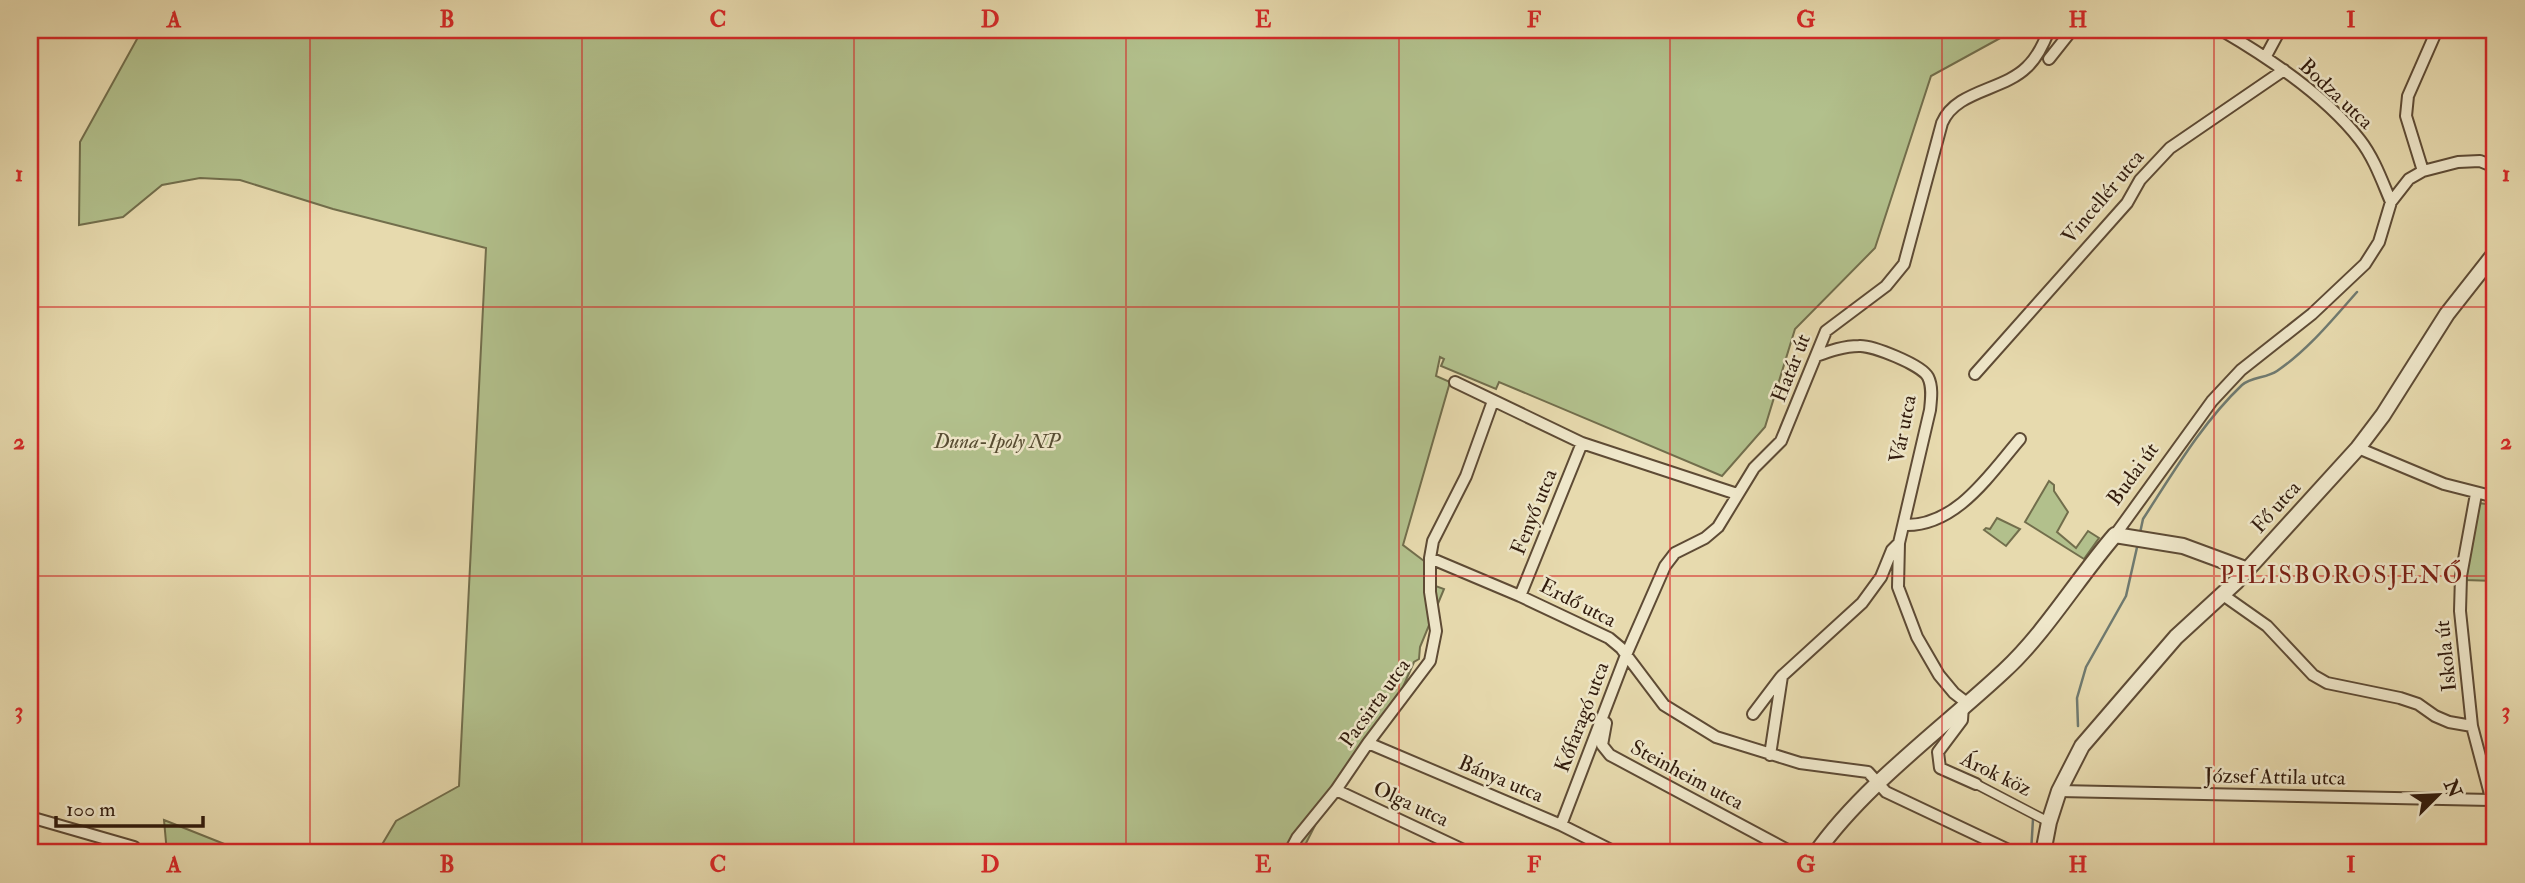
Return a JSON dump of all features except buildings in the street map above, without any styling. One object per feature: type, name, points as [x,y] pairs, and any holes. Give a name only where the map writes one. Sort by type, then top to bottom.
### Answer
[{"type":"street","name":"Határ út","points":[[1737,494],[1754,468],[1783,438],[1828,329],[1888,284],[1904,264],[1947,112],[1959,102],[2000,85],[2024,70],[2035,58],[2049,30]]},
{"type":"street","points":[[2049,59],[2072,30]]},
{"type":"street","name":"Bodza utca","points":[[2221,30],[2266,56],[2336,114],[2360,140],[2373,161],[2391,202]]},
{"type":"street","points":[[2266,56],[2280,30]]},
{"type":"street","points":[[2423,171],[2406,116],[2408,96],[2437,30]]},
{"type":"street","name":"Vincellér utca","points":[[1975,373],[2127,203],[2140,180],[2170,148],[2284,70]]},
{"type":"street","name":"Budai út","points":[[1819,849],[1878,783],[2005,670],[2035,637],[2115,535],[2212,401],[2241,370],[2302,323],[2365,264],[2379,242],[2391,202],[2409,179],[2423,171],[2458,162],[2480,161],[2495,167]]},
{"type":"street","name":"Fő utca","points":[[2043,853],[2059,791],[2082,746],[2176,637],[2248,570],[2358,448],[2383,415],[2447,314],[2495,253]]},
{"type":"street","name":"Vár utca","points":[[1753,713],[1782,676],[1862,603],[1881,577],[1892,550],[1899,543],[1930,410],[1931,391],[1928,377],[1916,366],[1862,345],[1840,348],[1816,356]]},
{"type":"street","points":[[1455,382],[1582,443],[1737,494]]},
{"type":"street","name":"Pacsirta utca","points":[[1289,853],[1297,838],[1336,790],[1430,661],[1436,631],[1430,593],[1433,541],[1466,476],[1493,401]]},
{"type":"street","points":[[1903,525],[1919,526],[1958,507],[1972,495],[2020,439]]},
{"type":"street","name":"Fenyő utca","points":[[1521,596],[1582,443]]},
{"type":"street","points":[[2358,448],[2444,484],[2495,498]]},
{"type":"street","name":"Kőfaragó utca","points":[[1561,825],[1626,655],[1666,563],[1679,550],[1713,533],[1722,524],[1737,494]]},
{"type":"street","name":"Iskola út","points":[[2476,494],[2461,576],[2460,611],[2472,726],[2495,813]]},
{"type":"street","points":[[2115,535],[2183,545],[2248,570]]},
{"type":"street","points":[[1899,543],[1898,587],[1917,637],[1938,675],[1965,705]]},
{"type":"street","name":"Erdő utca","points":[[1430,558],[1521,596],[1606,636],[1626,655],[1664,705],[1716,737],[1800,764],[1868,772],[1886,792],[2015,853]]},
{"type":"street","points":[[2223,595],[2267,626],[2313,675],[2327,683],[2400,698],[2418,704],[2449,722],[2472,726]]},
{"type":"street","points":[[1770,755],[1782,676]]},
{"type":"street","name":"Árok köz","points":[[1965,705],[1962,720],[1938,752],[1940,768],[2049,822]]},
{"type":"street","name":"Steinheim utca","points":[[1606,706],[1608,717],[1602,745],[1610,755],[1793,853]]},
{"type":"street","name":"Bánya utca","points":[[1368,743],[1561,825],[1617,853]]},
{"type":"street","name":"Olga utca","points":[[1336,790],[1470,853]]},
{"type":"street","name":"József Attila utca","points":[[2059,791],[2491,800]]},
{"type":"street","points":[[30,817],[134,850]]},
{"type":"street","points":[[1819,849],[1840,853]]},
{"type":"green space","name":"Duna-Ipoly NP","points":[[142,30],[2005,30],[2004,36],[1931,76],[1875,248],[1795,329],[1765,427],[1722,476],[1499,382],[1496,389],[1441,366],[1444,359],[1440,357],[1436,376],[1450,382],[1403,545],[1432,567],[1427,583],[1444,589],[1420,647],[1419,659],[1414,662],[1399,696],[1328,800],[1301,853],[377,853],[396,821],[459,786],[486,248],[333,209],[240,180],[200,178],[162,185],[123,217],[79,225],[80,142]]},
{"type":"green space","points":[[2049,481],[2054,485],[2054,491],[2068,512],[2057,532],[2076,548],[2088,531],[2099,538],[2084,559],[2025,522]]},
{"type":"green space","points":[[2478,503],[2495,505],[2495,581],[2465,580]]},
{"type":"green space","points":[[1997,518],[2020,529],[2006,546],[1984,530],[1990,529]]},
{"type":"green space","points":[[164,820],[247,853],[167,853]]},
{"type":"waterway","points":[[2140,533],[2143,519],[2177,466],[2227,400],[2246,382],[2273,373],[2299,354],[2357,292]]},
{"type":"waterway","points":[[2078,726],[2077,698],[2086,667],[2126,596],[2138,543]]},
{"type":"waterway","points":[[2031,853],[2033,819]]},
{"type":"district","name":"PILISBOROSJENŐ","points":[[2342,575]]}]
